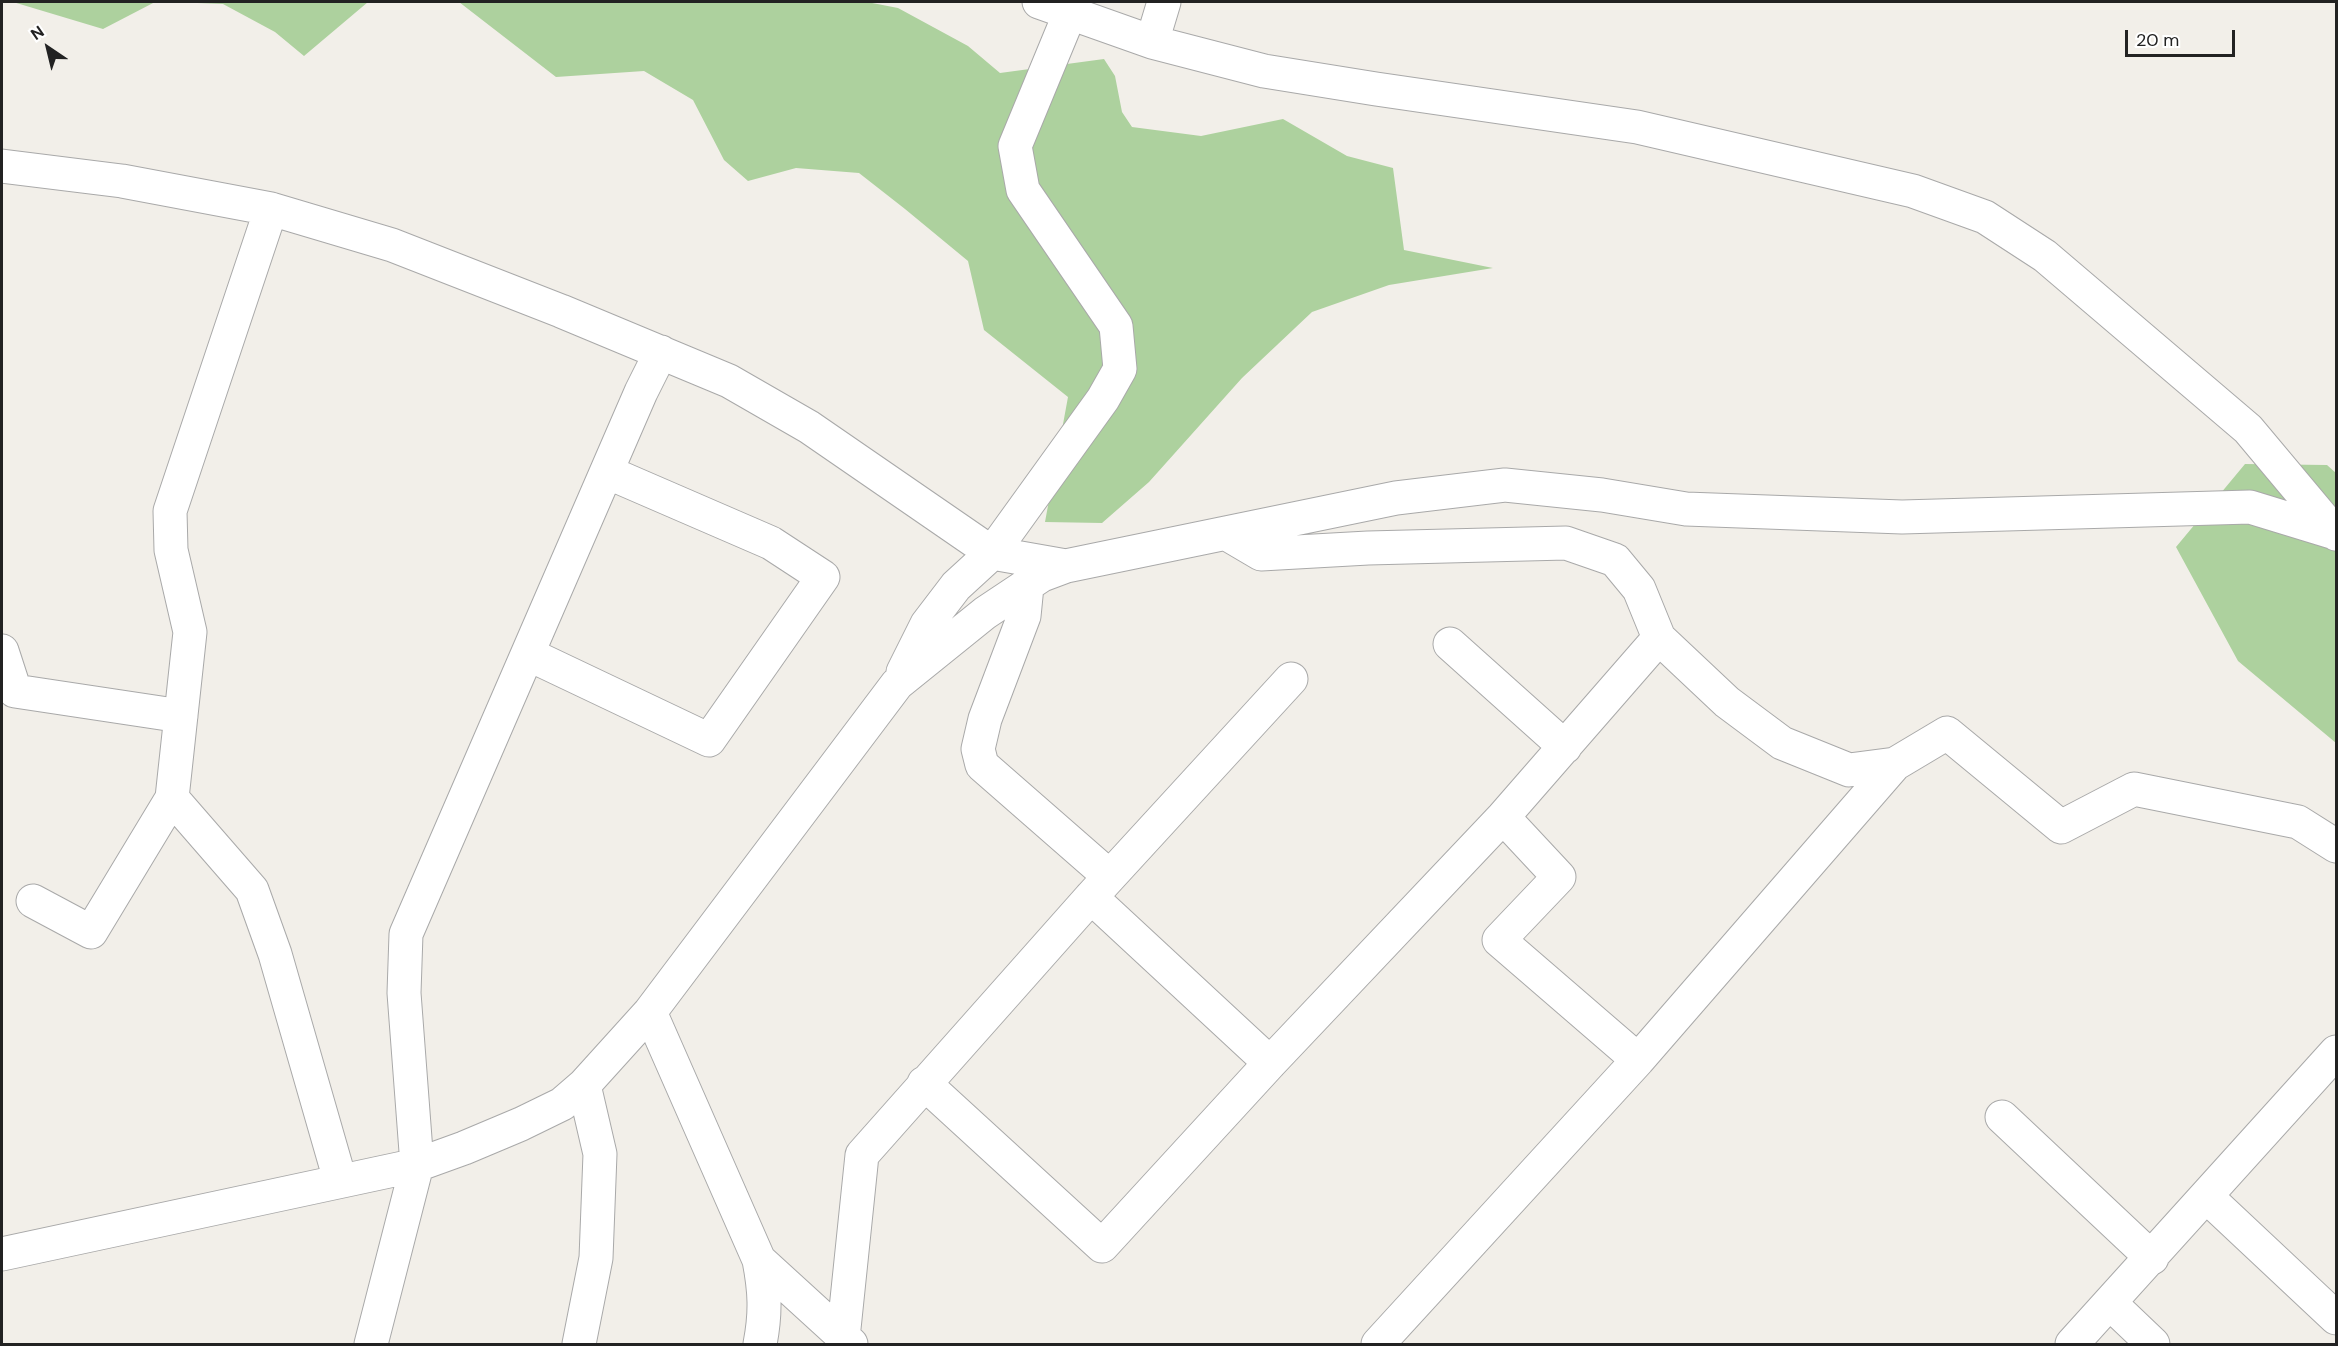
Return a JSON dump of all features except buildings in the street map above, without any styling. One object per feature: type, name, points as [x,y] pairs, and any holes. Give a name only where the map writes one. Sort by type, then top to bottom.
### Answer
[{"type":"street","points":[[1039,2],[1152,42],[1264,71],[1376,90],[1637,127],[1913,191],[1985,217],[2045,256],[2248,429],[2336,533]]},
{"type":"street","points":[[1152,42],[1164,2]]},
{"type":"street","points":[[2,1254],[417,1164],[464,1148],[562,1104],[584,1085],[650,1012],[897,684],[927,624],[956,586],[992,553],[1103,399],[1120,369],[1116,326],[1023,190],[1015,146],[1070,13]]},
{"type":"street","points":[[2,166],[122,181],[271,209],[392,245],[729,381],[809,427],[992,553],[1066,566]]},
{"type":"street","points":[[33,901],[91,932],[172,798],[190,632],[171,550],[170,511],[271,209]]},
{"type":"street","points":[[371,1344],[417,1164],[404,993],[406,934],[641,393],[661,352]]},
{"type":"street","points":[[528,654],[709,740],[823,577],[771,543],[607,472]]},
{"type":"street","points":[[897,684],[985,613],[1042,575],[1066,566],[1396,498],[1505,485],[1602,495],[1686,508],[1902,517],[2250,507],[2336,533]]},
{"type":"street","points":[[1227,534],[1261,554],[1368,548],[1566,543],[1615,560],[1639,589],[1659,638],[1727,702],[1782,743],[1849,770],[1895,764]]},
{"type":"street","points":[[1027,586],[1024,616],[985,719],[978,749],[982,765],[1270,1063]]},
{"type":"street","points":[[924,1083],[1102,1246],[1270,1063],[1503,817],[1659,638]]},
{"type":"street","points":[[1450,644],[1565,747]]},
{"type":"street","points":[[2,651],[15,691],[181,716]]},
{"type":"street","points":[[847,1341],[862,1155],[1100,886],[1291,680]]},
{"type":"street","points":[[1378,1344],[1638,1060],[1895,764],[1947,734],[2061,827],[2133,789],[2298,822],[2337,846]]},
{"type":"street","points":[[172,798],[252,890],[275,954],[340,1180]]},
{"type":"street","points":[[1503,817],[1559,877],[1499,940],[1638,1060]]},
{"type":"street","points":[[650,1012],[759,1260],[765,1295],[765,1320],[760,1344]]},
{"type":"street","points":[[2072,1344],[2337,1052]]},
{"type":"street","points":[[579,1344],[596,1258],[600,1154],[584,1085]]},
{"type":"street","points":[[2002,1117],[2151,1258]]},
{"type":"street","points":[[2206,1197],[2337,1318]]},
{"type":"street","points":[[759,1260],[847,1341]]},
{"type":"street","points":[[2110,1303],[2153,1344]]},
{"type":"green space","points":[[13,2],[155,2],[103,29]]},
{"type":"green space","points":[[172,2],[368,2],[304,56],[275,32],[223,4]]},
{"type":"green space","points":[[459,2],[867,2],[898,8],[968,46],[1000,73],[1104,59],[1115,76],[1122,112],[1132,127],[1201,136],[1283,119],[1347,156],[1393,168],[1404,250],[1493,268],[1389,285],[1312,312],[1242,378],[1149,482],[1102,523],[1045,522],[1068,397],[984,330],[968,261],[859,173],[796,168],[748,181],[724,160],[693,100],[644,71],[556,77]]},
{"type":"green space","points":[[2245,464],[2327,465],[2336,473],[2336,743],[2238,661],[2176,547]]}]
